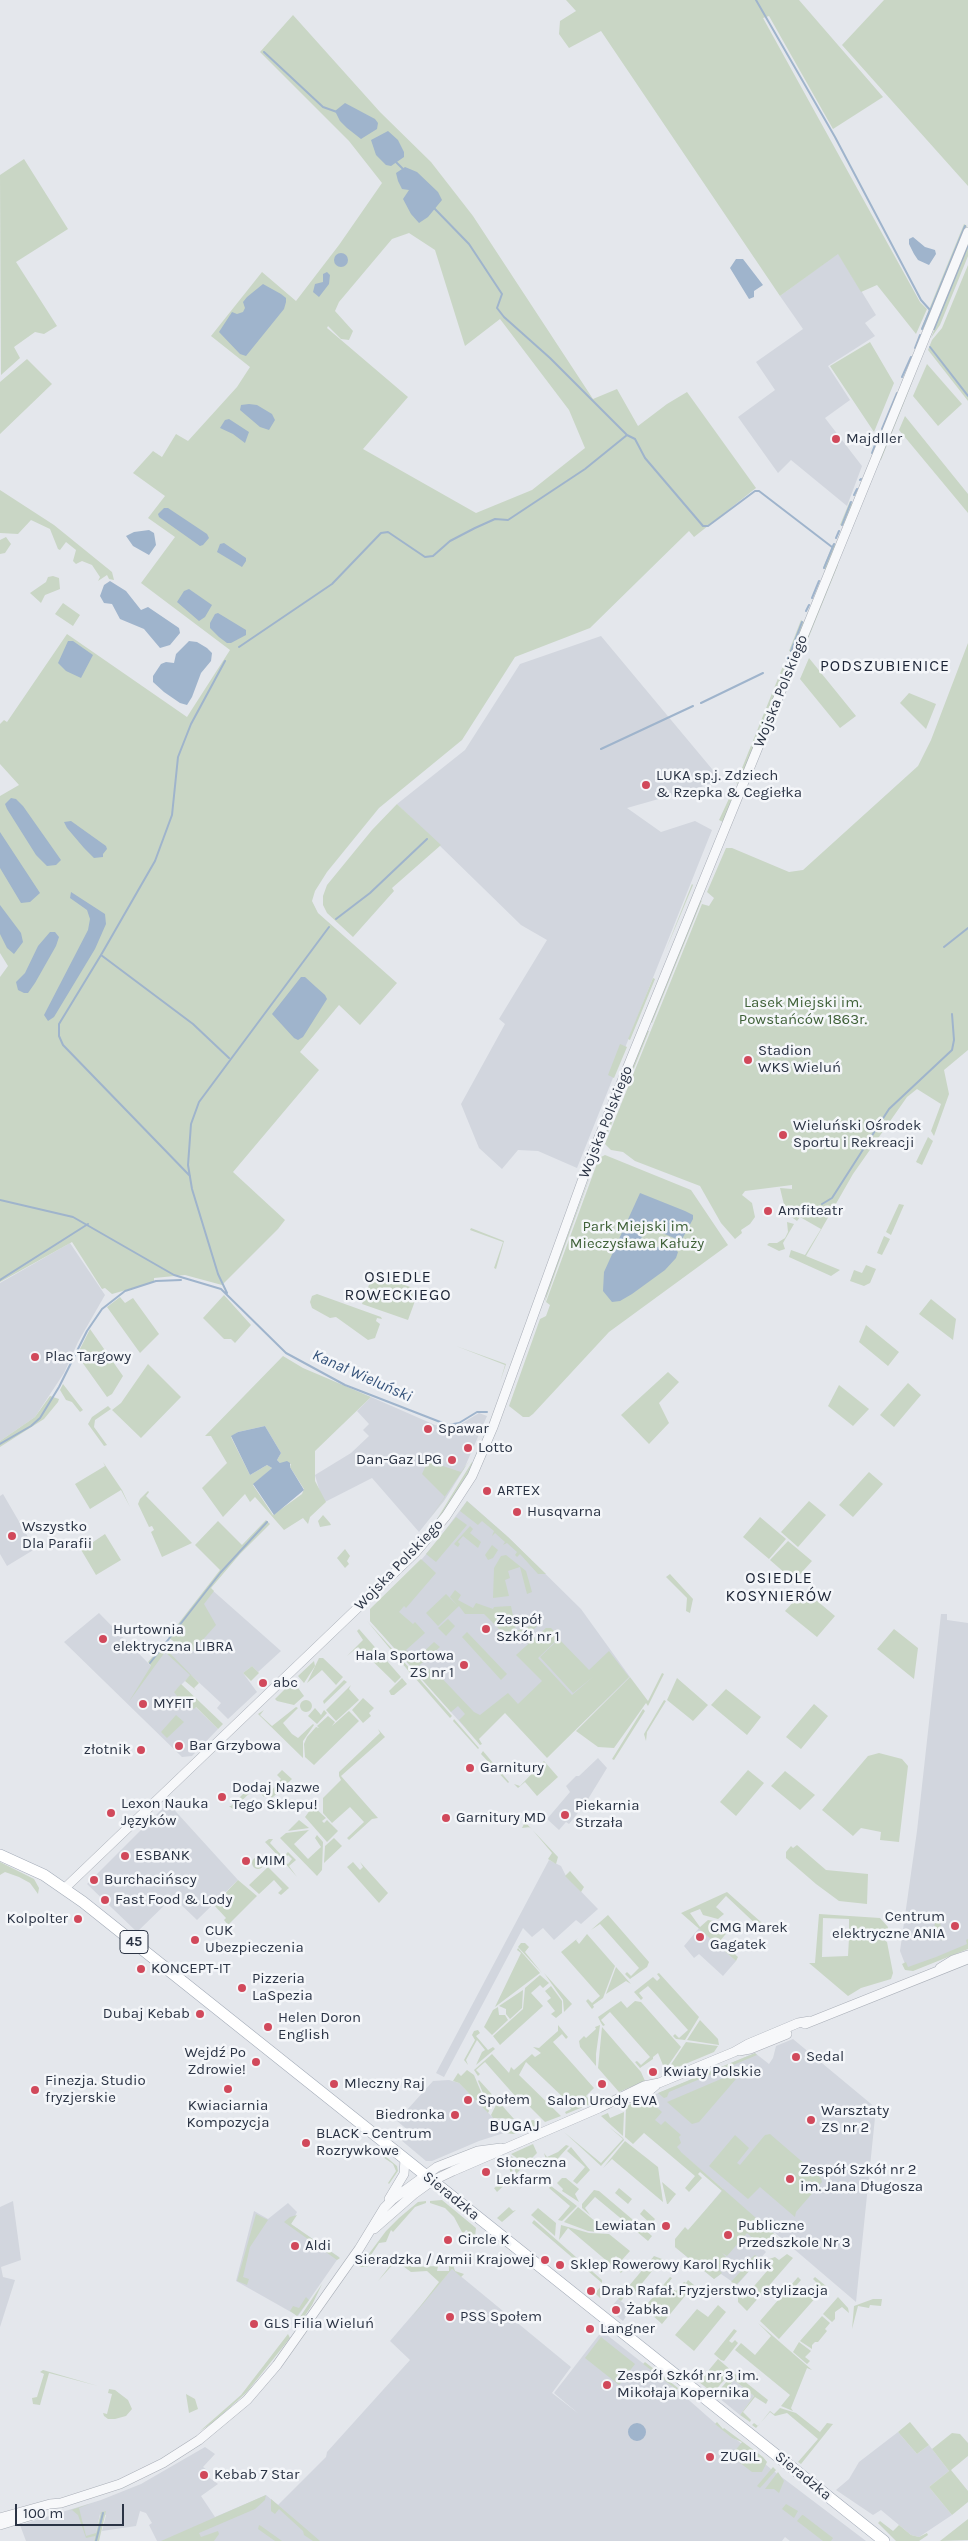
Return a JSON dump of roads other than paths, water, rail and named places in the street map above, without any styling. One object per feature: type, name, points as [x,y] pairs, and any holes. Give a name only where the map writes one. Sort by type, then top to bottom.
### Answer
[{"type":"main road","name":"45","points":[[0,1855],[29,1867],[65,1888]]},
{"type":"main road","name":"Sieradzka","points":[[65,1888],[883,2541]]},
{"type":"street","name":"Wojska Polskiego","points":[[65,1888],[417,1550],[452,1509],[472,1476],[493,1427],[589,1162],[968,232]]},
{"type":"street","points":[[938,1970],[945,1963],[968,1955]]},
{"type":"street","points":[[384,2208],[428,2178],[599,2108],[644,2086],[658,2083],[734,2052],[748,2044],[798,2023],[810,2022],[938,1970],[950,1968],[968,1959]]},
{"type":"street","points":[[0,2525],[51,2509],[59,2504],[106,2489],[149,2471],[194,2444],[237,2410],[278,2365],[370,2232],[404,2174],[405,2159]]},
{"type":"street","points":[[370,2232],[410,2198],[428,2178]]},
{"type":"street","points":[[0,2518],[50,2504],[59,2504]]},
{"type":"water","points":[[345,103],[375,119],[378,123],[377,129],[361,139],[347,128],[340,121],[335,111]]},
{"type":"water","points":[[388,131],[398,140],[404,152],[404,157],[391,166],[386,165],[376,155],[371,140]]},
{"type":"water","points":[[405,167],[417,172],[438,192],[442,200],[428,217],[419,223],[411,214],[403,199],[409,190],[402,189],[396,173]]},
{"type":"water","points":[[913,237],[925,247],[935,250],[936,254],[929,265],[918,260],[914,254],[909,244],[909,239]]},
{"type":"water","points":[[338,253],[344,253],[348,260],[344,267],[338,267],[334,263],[334,257]]},
{"type":"water","points":[[736,259],[743,259],[763,285],[754,291],[754,297],[749,299],[730,268]]},
{"type":"water","points":[[327,272],[330,275],[329,284],[319,297],[313,292],[315,284],[323,282],[323,274]]},
{"type":"water","points":[[263,284],[281,294],[286,298],[286,302],[284,309],[246,356],[240,354],[219,332],[232,312],[237,314],[243,312],[245,308],[243,302]]},
{"type":"water","points":[[241,405],[257,405],[272,414],[275,420],[269,430],[260,427],[240,410]]},
{"type":"water","points":[[229,419],[249,432],[245,443],[233,434],[220,428],[225,420]]},
{"type":"water","points":[[164,508],[168,508],[207,534],[209,538],[200,546],[159,517],[158,514]]},
{"type":"water","points":[[149,530],[154,533],[156,545],[149,555],[133,546],[126,536],[134,532]]},
{"type":"water","points":[[224,543],[246,558],[242,567],[217,552],[220,544]]},
{"type":"water","points":[[110,581],[126,591],[141,610],[148,607],[179,628],[180,633],[170,645],[160,648],[144,629],[120,619],[112,604],[104,603],[100,596],[104,585]]},
{"type":"water","points":[[189,589],[212,605],[205,617],[199,621],[177,602],[184,591]]},
{"type":"water","points":[[218,613],[246,630],[246,635],[231,643],[227,643],[219,637],[210,628],[210,623],[215,614]]},
{"type":"water","points":[[68,641],[73,641],[93,655],[81,678],[66,671],[58,663]]},
{"type":"water","points":[[189,641],[197,642],[212,653],[211,661],[201,673],[187,705],[180,703],[164,692],[153,682],[153,676],[161,664],[166,662],[174,663],[176,654]]},
{"type":"water","points":[[11,798],[16,799],[23,806],[61,860],[56,865],[47,866],[36,855],[7,809],[5,804]]},
{"type":"water","points":[[71,821],[106,846],[107,849],[103,857],[94,858],[84,848],[64,822]]},
{"type":"water","points":[[0,832],[40,893],[30,902],[21,903],[0,868]]},
{"type":"water","points":[[71,892],[105,914],[106,924],[95,949],[54,1017],[48,1021],[44,1015],[88,930],[90,919],[87,910],[70,898]]},
{"type":"water","points":[[0,905],[21,933],[23,942],[14,954],[7,948],[0,934]]},
{"type":"water","points":[[50,932],[55,932],[59,937],[56,946],[35,983],[28,993],[24,993],[18,990],[16,982],[25,973],[38,946]]},
{"type":"water","points":[[301,977],[305,977],[327,999],[303,1037],[298,1040],[272,1014]]},
{"type":"water","points":[[640,1193],[685,1211],[693,1215],[693,1219],[681,1241],[653,1229],[643,1232],[641,1240],[644,1246],[650,1249],[661,1246],[673,1247],[678,1252],[676,1258],[665,1270],[632,1294],[620,1301],[612,1302],[603,1291],[604,1272]]},
{"type":"water","points":[[265,1426],[281,1453],[277,1460],[280,1463],[287,1461],[290,1463],[290,1467],[304,1490],[274,1515],[253,1484],[272,1468],[267,1465],[250,1475],[231,1436],[238,1432]]},
{"type":"water","points":[[637,2423],[645,2428],[646,2432],[641,2440],[637,2441],[629,2436],[628,2432],[633,2424]]},
{"type":"waterway","points":[[756,0],[835,137],[921,300],[930,310],[922,329]]},
{"type":"waterway","points":[[264,52],[323,107],[337,112]]},
{"type":"waterway","points":[[396,162],[403,169]]},
{"type":"waterway","points":[[434,208],[469,244],[502,294],[497,308],[504,317],[550,358],[627,435]]},
{"type":"waterway","points":[[931,309],[965,226]]},
{"type":"waterway","points":[[934,329],[968,245]]},
{"type":"waterway","points":[[915,348],[920,335]]},
{"type":"waterway","points":[[930,347],[968,396]]},
{"type":"waterway","points":[[902,377],[911,357]]},
{"type":"waterway","points":[[882,429],[897,393]]},
{"type":"waterway","points":[[872,453],[879,434]]},
{"type":"waterway","points":[[239,647],[332,584],[381,533],[388,532],[425,557],[433,556],[450,541],[475,528],[495,519],[508,520],[585,469],[627,435],[635,439],[645,458],[703,526],[708,526],[755,491],[759,491],[832,547]]},
{"type":"waterway","points":[[854,495],[857,489]]},
{"type":"waterway","points":[[842,525],[851,502]]},
{"type":"waterway","points":[[836,538],[839,531]]},
{"type":"waterway","points":[[824,568],[834,544]]},
{"type":"waterway","points":[[812,598],[819,581]]},
{"type":"waterway","points":[[806,611],[809,605]]},
{"type":"waterway","points":[[791,651],[802,622]]},
{"type":"waterway","points":[[225,661],[191,724],[178,757],[172,815],[155,861],[101,955],[193,1024],[229,1058]]},
{"type":"waterway","points":[[701,703],[763,673]]},
{"type":"waterway","points":[[601,749],[693,706]]},
{"type":"waterway","points":[[336,919],[370,893],[427,839]]},
{"type":"waterway","points":[[227,1293],[218,1274],[192,1189],[188,1165],[191,1124],[199,1102],[329,927]]},
{"type":"waterway","points":[[944,947],[968,928]]},
{"type":"waterway","points":[[101,955],[59,1024],[59,1036],[63,1045],[190,1176]]},
{"type":"waterway","points":[[822,1204],[832,1198],[889,1109],[952,1050],[954,1040],[952,1014]]},
{"type":"waterway","name":"Kanał Wieluński","points":[[0,1200],[73,1217],[174,1275],[221,1289],[286,1353],[345,1385],[448,1425],[459,1423],[477,1412],[487,1412]]},
{"type":"waterway","points":[[0,1280],[88,1224]]},
{"type":"waterway","points":[[0,1444],[31,1426],[40,1418],[59,1387],[87,1331],[102,1309],[125,1291],[156,1281],[181,1280]]},
{"type":"waterway","points":[[150,1663],[221,1572],[267,1522]]},
{"type":"waterway","name":"Kanał Wieluński","points":[[96,2541],[103,2513]]},
{"type":"place","name":"Majdller","points":[[836,439]]},
{"type":"place","name":"LUKA sp.j. Zdziech & Rzepka & Cegiełka","points":[[646,785]]},
{"type":"place","name":"Stadion WKS Wieluń","points":[[748,1060]]},
{"type":"place","name":"Wieluński Ośrodek Sportu i Rekreacji","points":[[783,1135]]},
{"type":"place","name":"Amfiteatr","points":[[768,1211]]},
{"type":"place","name":"Plac Targowy","points":[[35,1357]]},
{"type":"place","name":"Spawar","points":[[428,1429]]},
{"type":"place","name":"Lotto","points":[[468,1448]]},
{"type":"place","name":"Dan-Gaz LPG","points":[[452,1460]]},
{"type":"place","name":"ARTEX","points":[[487,1491]]},
{"type":"place","name":"Husqvarna","points":[[517,1512]]},
{"type":"place","name":"Wszystko Dla Parafii","points":[[12,1536]]},
{"type":"place","name":"Zespół Szkół nr 1","points":[[486,1629]]},
{"type":"place","name":"Hurtownia elektryczna LIBRA","points":[[103,1639]]},
{"type":"place","name":"Hala Sportowa ZS nr 1","points":[[464,1665]]},
{"type":"place","name":"abc","points":[[263,1683]]},
{"type":"place","name":"MYFIT","points":[[143,1704]]},
{"type":"place","name":"Bar Grzybowa","points":[[179,1746]]},
{"type":"place","name":"złotnik","points":[[141,1750]]},
{"type":"place","name":"Garnitury","points":[[470,1768]]},
{"type":"place","name":"Dodaj Nazwe Tego Sklepu!","points":[[222,1797]]},
{"type":"place","name":"Lexon Nauka Języków","points":[[111,1813]]},
{"type":"place","name":"Piekarnia Strzała","points":[[565,1815]]},
{"type":"place","name":"Garnitury MD","points":[[446,1818]]},
{"type":"place","name":"ESBANK","points":[[125,1856]]},
{"type":"place","name":"MIM","points":[[246,1861]]},
{"type":"place","name":"Burchacińscy","points":[[94,1880]]},
{"type":"place","name":"Fast Food & Lody","points":[[105,1900]]},
{"type":"place","name":"Kolpolter","points":[[78,1919]]},
{"type":"place","name":"Centrum elektryczne ANIA","points":[[955,1926]]},
{"type":"place","name":"CMG Marek Gagatek","points":[[700,1937]]},
{"type":"place","name":"CUK Ubezpieczenia","points":[[195,1940]]},
{"type":"place","name":"KONCEPT-IT","points":[[141,1969]]},
{"type":"place","name":"Pizzeria LaSpezia","points":[[242,1988]]},
{"type":"place","name":"Dubaj Kebab","points":[[200,2014]]},
{"type":"place","name":"Helen Doron English","points":[[268,2027]]},
{"type":"place","name":"Sedal","points":[[796,2057]]},
{"type":"place","name":"Wejdź Po Zdrowie!","points":[[256,2062]]},
{"type":"place","name":"Kwiaty Polskie","points":[[653,2072]]},
{"type":"place","name":"Mleczny Raj","points":[[334,2084]]},
{"type":"place","name":"Salon Urody EVA","points":[[602,2084]]},
{"type":"place","name":"Kwiaciarnia Kompozycja","points":[[228,2089]]},
{"type":"place","name":"Finezja. Studio fryzjerskie","points":[[35,2090]]},
{"type":"place","name":"Społem","points":[[468,2100]]},
{"type":"place","name":"Biedronka","points":[[455,2115]]},
{"type":"place","name":"Warsztaty ZS nr 2","points":[[811,2120]]},
{"type":"place","name":"BLACK - Centrum Rozrywkowe","points":[[306,2143]]},
{"type":"place","name":"Słoneczna Lekfarm","points":[[486,2172]]},
{"type":"place","name":"Zespół Szkół nr 2 im. Jana Długosza","points":[[790,2179]]},
{"type":"place","name":"Lewiatan","points":[[666,2226]]},
{"type":"place","name":"Publiczne Przedszkole Nr 3","points":[[728,2235]]},
{"type":"place","name":"Circle K","points":[[448,2240]]},
{"type":"place","name":"Aldi","points":[[295,2246]]},
{"type":"place","name":"Sieradzka / Armii Krajowej","points":[[545,2260]]},
{"type":"place","name":"Sklep Rowerowy Karol Rychlik","points":[[560,2265]]},
{"type":"place","name":"Drab Rafał. Fryzjerstwo, stylizacja","points":[[591,2291]]},
{"type":"place","name":"Żabka","points":[[616,2310]]},
{"type":"place","name":"PSS Społem","points":[[450,2317]]},
{"type":"place","name":"GLS Filia Wieluń","points":[[254,2324]]},
{"type":"place","name":"Langner","points":[[590,2329]]},
{"type":"place","name":"Zespół Szkół nr 3 im. Mikołaja Kopernika","points":[[607,2385]]},
{"type":"place","name":"ZUGIL","points":[[710,2457]]},
{"type":"place","name":"Kebab 7 Star","points":[[204,2475]]},
{"type":"district","name":"PODSZUBIENICE","points":[[885,666]]},
{"type":"district","name":"OSIEDLE ROWECKIEGO","points":[[398,1286]]},
{"type":"district","name":"OSIEDLE KOSYNIERÓW","points":[[779,1587]]},
{"type":"district","name":"BUGAJ","points":[[515,2126]]},
{"type":"park label","name":"Lasek Miejski im. Powstańców 1863r.","points":[[803,1012]]},
{"type":"park label","name":"Park Miejski im. Mieczysława Kałuży","points":[[637,1236]]}]
